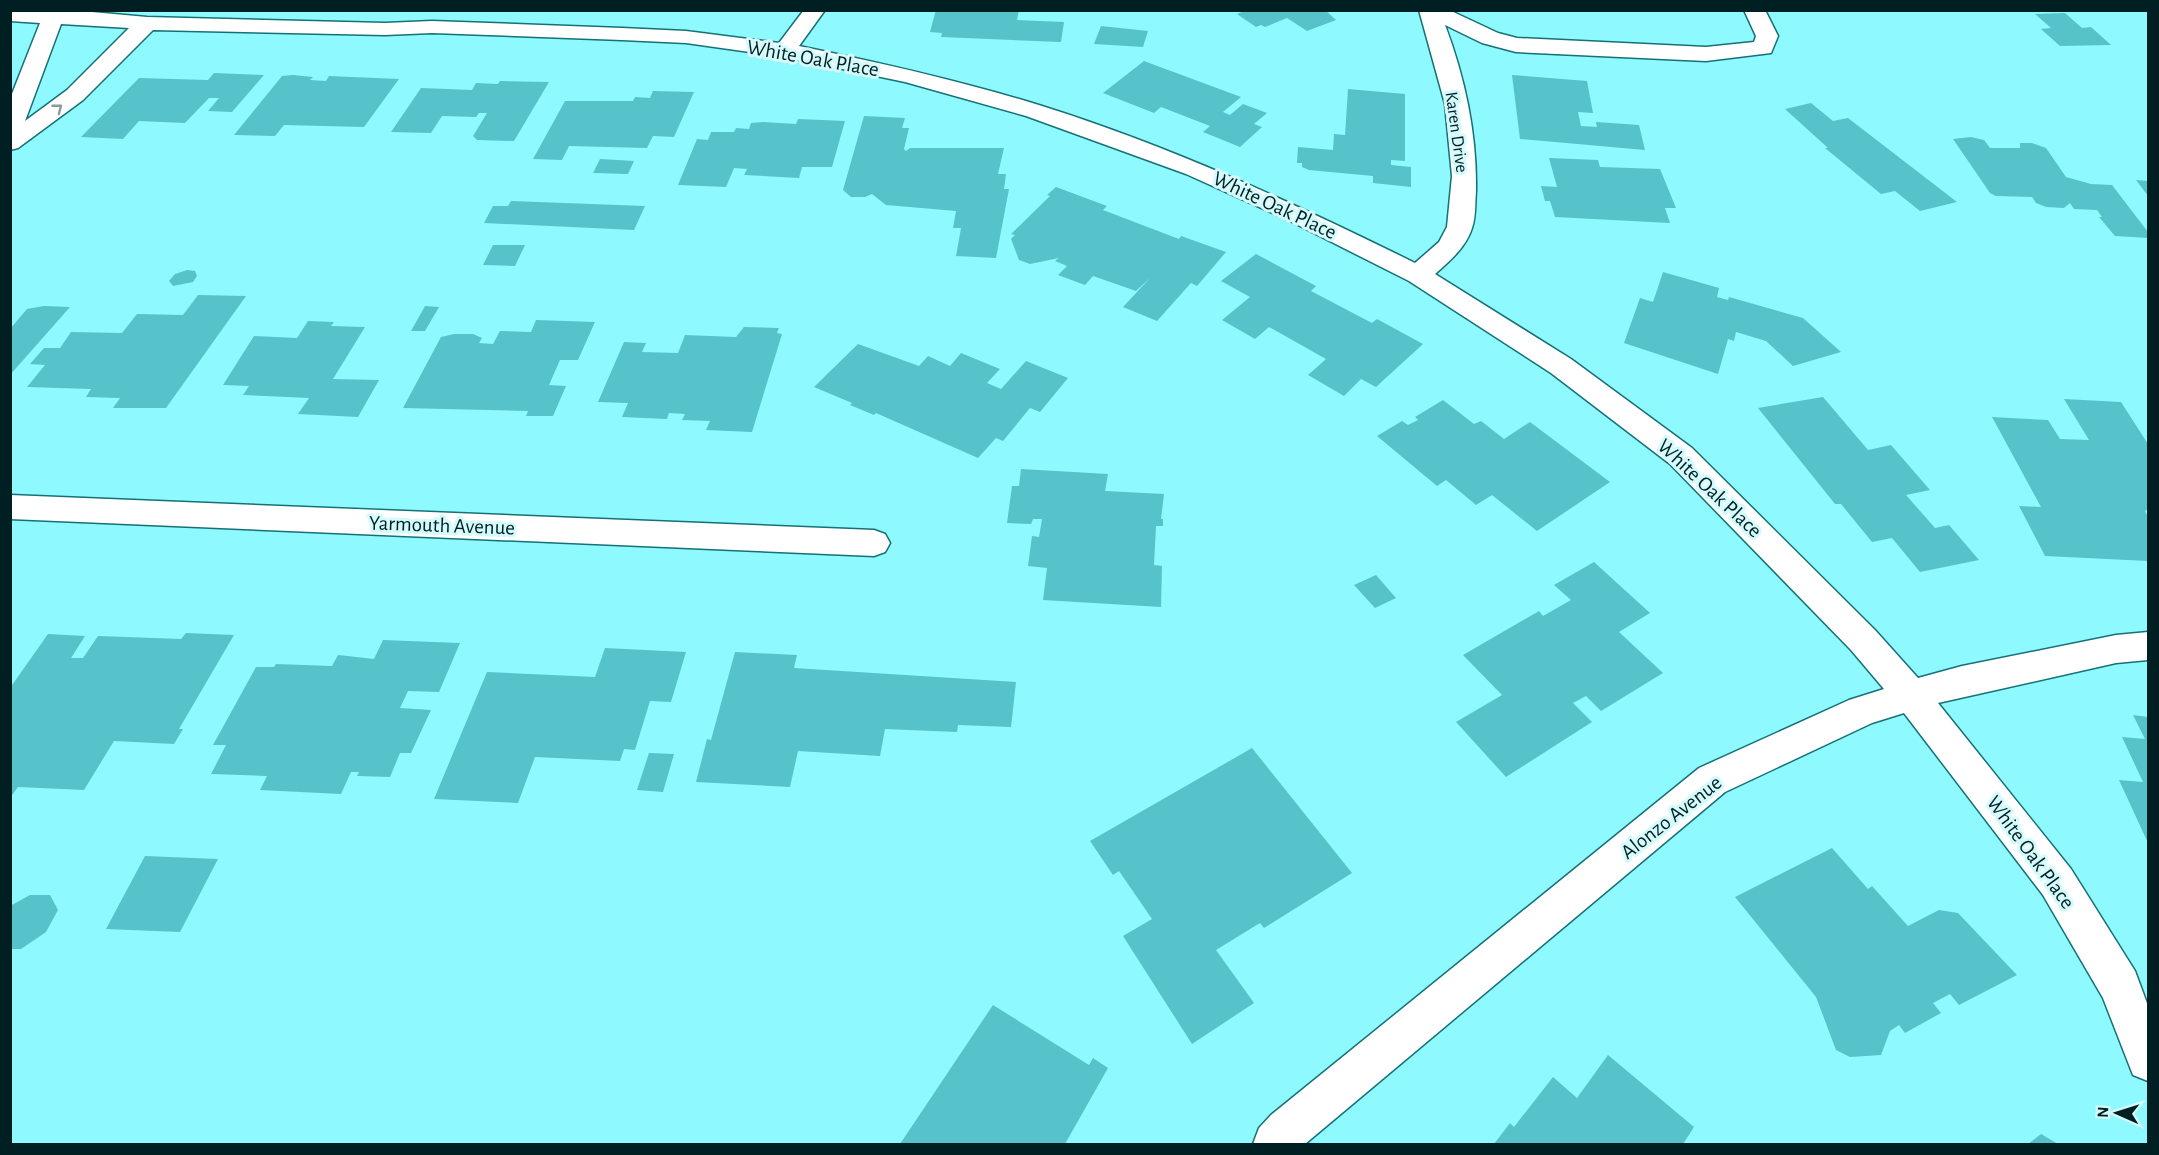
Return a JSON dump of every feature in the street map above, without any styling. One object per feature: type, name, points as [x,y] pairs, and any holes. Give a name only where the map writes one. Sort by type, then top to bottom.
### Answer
[{"type":"street","points":[[785,50],[814,10]]},
{"type":"street","points":[[1430,10],[1490,38],[1516,45],[1706,54],[1763,48],[1767,36],[1754,10]]},
{"type":"street","name":"Karen Drive","points":[[1418,275],[1448,248],[1460,227],[1465,165],[1460,123],[1442,43],[1430,10]]},
{"type":"street","points":[[10,130],[56,14]]},
{"type":"street","name":"White Oak Place","points":[[10,15],[56,14],[147,23],[385,29],[432,27],[633,34],[686,37],[785,50],[909,76],[1045,114],[1196,169],[1299,215],[1418,275],[1561,366],[1681,456],[1863,640],[1911,695],[2057,882],[2120,986],[2148,1060]]},
{"type":"street","points":[[10,143],[75,95],[147,23]]},
{"type":"street","name":"Yarmouth Avenue","points":[[10,507],[874,543]]},
{"type":"street","name":"Alonzo Avenue","points":[[1275,1144],[1287,1131],[1712,780],[1862,711],[1911,695],[1962,681],[2116,649],[2148,646]]},
{"type":"building","points":[[936,10],[1019,10],[1017,20],[1064,22],[1061,42],[941,37],[942,33],[930,32]]},
{"type":"building","points":[[1239,10],[1325,10],[1336,20],[1307,31],[1287,18],[1265,27],[1261,25],[1256,27],[1237,14],[1242,12]]},
{"type":"building","points":[[2065,13],[2082,28],[2091,27],[2111,45],[2060,46],[2041,29],[2051,28],[2035,14]]},
{"type":"building","points":[[1101,26],[1148,31],[1143,47],[1094,44]]},
{"type":"building","points":[[1144,61],[1241,97],[1223,112],[1230,115],[1243,104],[1267,113],[1254,124],[1262,127],[1240,147],[1203,132],[1210,126],[1161,107],[1154,113],[1103,93]]},
{"type":"building","points":[[214,73],[264,75],[232,112],[208,111],[219,98],[209,98],[185,123],[139,121],[123,139],[81,137],[139,78],[208,80]]},
{"type":"building","points":[[1512,75],[1587,81],[1593,113],[1578,112],[1581,126],[1597,127],[1596,122],[1639,125],[1645,150],[1520,139]]},
{"type":"building","points":[[282,76],[313,77],[310,80],[326,81],[329,76],[399,79],[364,127],[284,125],[275,136],[234,135]]},
{"type":"building","points":[[500,81],[549,82],[514,141],[477,140],[473,136],[487,113],[479,113],[476,117],[442,116],[431,133],[391,132],[421,88],[472,90],[476,83],[498,84]]},
{"type":"building","points":[[1348,89],[1405,94],[1405,161],[1391,160],[1391,165],[1411,167],[1411,187],[1373,183],[1373,176],[1309,170],[1302,167],[1302,163],[1297,163],[1298,147],[1333,150],[1334,134],[1345,135]]},
{"type":"building","points":[[653,91],[694,92],[674,137],[653,136],[647,148],[569,146],[562,160],[533,159],[565,101],[633,101],[635,97],[650,98]]},
{"type":"building","points":[[1811,103],[1833,121],[1848,118],[1957,202],[1920,211],[1895,191],[1881,194],[1825,148],[1828,148],[1785,109]]},
{"type":"building","points":[[864,116],[905,118],[902,128],[909,128],[904,149],[906,151],[910,148],[1004,148],[998,174],[1006,174],[1004,189],[1009,189],[996,258],[956,256],[961,228],[953,228],[956,211],[886,205],[872,194],[865,197],[851,197],[843,190]]},
{"type":"building","points":[[798,119],[845,121],[832,167],[802,167],[799,178],[744,175],[747,169],[734,168],[726,187],[678,185],[697,139],[708,140],[711,132],[734,132],[736,128],[749,129],[751,123],[796,124]]},
{"type":"building","points":[[1971,137],[1984,140],[1990,148],[2020,148],[2020,143],[2032,143],[2046,148],[2066,177],[2091,184],[2112,185],[2148,232],[2148,238],[2115,236],[2099,217],[2102,217],[2097,210],[2074,209],[2070,203],[2064,208],[2046,207],[2036,203],[2032,197],[1996,196],[1990,193],[1953,139]]},
{"type":"building","points":[[1549,158],[1598,160],[1600,167],[1660,169],[1676,208],[1665,208],[1670,223],[1555,217],[1550,201],[1545,201],[1541,186],[1557,187]]},
{"type":"building","points":[[600,159],[634,161],[628,174],[593,173]]},
{"type":"building","points":[[2136,180],[2148,181],[2148,196]]},
{"type":"building","points":[[1056,187],[1107,206],[1103,210],[1179,239],[1181,236],[1226,252],[1197,286],[1191,283],[1157,321],[1123,307],[1150,278],[1136,291],[1093,276],[1085,285],[1058,275],[1067,266],[1055,261],[1059,258],[1030,264],[1019,260],[1011,239],[1015,235],[1011,234],[1050,196],[1047,195]]},
{"type":"building","points":[[511,201],[645,206],[634,230],[484,223],[493,206],[508,206]]},
{"type":"building","points":[[493,245],[525,245],[515,266],[483,265]]},
{"type":"building","points":[[1256,254],[1316,286],[1311,291],[1372,323],[1377,319],[1423,344],[1376,387],[1361,379],[1344,396],[1308,375],[1326,359],[1269,327],[1255,339],[1222,320],[1250,297],[1221,281]]},
{"type":"building","points":[[187,270],[195,271],[197,276],[193,282],[173,286],[169,281],[175,274]]},
{"type":"building","points":[[1663,272],[1719,288],[1717,297],[1728,300],[1729,297],[1803,318],[1841,352],[1793,366],[1766,341],[1736,332],[1734,341],[1728,339],[1718,374],[1624,343],[1640,298],[1653,302]]},
{"type":"building","points":[[198,295],[246,296],[166,408],[113,408],[120,398],[86,397],[91,389],[27,387],[45,365],[30,364],[44,348],[60,348],[71,332],[122,333],[137,314],[183,315]]},
{"type":"building","points":[[44,306],[70,307],[10,375],[10,329],[27,309]]},
{"type":"building","points":[[425,306],[439,307],[425,331],[411,331]]},
{"type":"building","points":[[536,320],[595,322],[578,360],[560,360],[549,385],[566,386],[553,416],[526,416],[528,411],[403,408],[441,337],[473,334],[482,338],[479,343],[493,344],[500,331],[531,332]]},
{"type":"building","points":[[308,321],[334,322],[331,326],[365,327],[333,379],[379,380],[358,417],[298,414],[309,398],[243,395],[249,386],[223,385],[254,336],[297,338]]},
{"type":"building","points":[[744,327],[779,328],[777,333],[782,334],[752,432],[706,430],[710,421],[682,420],[685,414],[669,413],[667,419],[622,417],[628,403],[598,402],[624,342],[646,343],[642,352],[678,353],[685,335],[736,337]]},
{"type":"building","points":[[858,344],[919,366],[928,356],[950,366],[961,353],[1000,369],[987,383],[1001,389],[1026,361],[1068,378],[1040,412],[1030,408],[1003,441],[996,438],[978,458],[876,413],[874,415],[850,405],[852,403],[814,387]]},
{"type":"building","points":[[1823,397],[1868,450],[1891,445],[1930,490],[1906,495],[1935,528],[1949,525],[1979,560],[1920,572],[1892,538],[1872,542],[1841,504],[1835,504],[1758,408]]},
{"type":"building","points":[[2064,399],[2121,402],[2148,444],[2148,509],[2145,511],[2148,517],[2148,561],[2045,556],[2019,506],[2041,507],[1992,417],[2048,420],[2060,439],[2089,440]]},
{"type":"building","points":[[1443,400],[1474,424],[1481,421],[1504,439],[1530,422],[1610,482],[1537,531],[1492,495],[1476,505],[1446,480],[1437,486],[1377,436],[1402,421],[1408,425],[1418,420],[1415,417]]},
{"type":"building","points":[[1021,469],[1108,474],[1105,491],[1164,494],[1161,519],[1163,519],[1163,526],[1156,526],[1154,565],[1162,566],[1161,607],[1043,600],[1047,568],[1028,566],[1032,536],[1039,537],[1042,519],[1033,519],[1031,524],[1007,523],[1012,486],[1019,486]]},
{"type":"building","points":[[1594,562],[1650,613],[1619,632],[1663,673],[1601,711],[1586,696],[1573,703],[1592,722],[1506,777],[1456,722],[1502,695],[1463,655],[1539,611],[1543,616],[1571,600],[1554,585]]},
{"type":"building","points":[[1376,575],[1396,598],[1375,608],[1354,585]]},
{"type":"building","points":[[186,633],[234,635],[179,729],[183,729],[174,744],[114,741],[84,790],[18,787],[10,798],[10,688],[48,634],[85,636],[71,658],[83,658],[98,636],[181,639]]},
{"type":"building","points":[[383,640],[460,643],[439,692],[408,691],[400,708],[431,710],[411,753],[400,753],[390,777],[357,776],[359,772],[351,772],[341,794],[260,790],[267,776],[211,774],[226,745],[213,745],[256,667],[274,667],[276,664],[332,666],[338,655],[374,659]]},
{"type":"building","points":[[605,648],[686,652],[671,702],[650,701],[635,750],[624,749],[620,761],[535,757],[518,803],[434,799],[487,672],[595,677]]},
{"type":"building","points":[[735,652],[797,655],[794,668],[1016,682],[1011,727],[958,725],[957,732],[885,729],[880,756],[798,751],[790,787],[696,782],[707,739],[711,740]]},
{"type":"building","points":[[2133,715],[2148,717],[2148,843],[2119,780],[2143,782],[2122,737],[2145,739]]},
{"type":"building","points":[[1252,748],[1352,873],[1264,928],[1260,923],[1216,950],[1254,1003],[1192,1044],[1123,936],[1152,919],[1119,871],[1113,875],[1090,841]]},
{"type":"building","points":[[649,753],[674,754],[663,792],[637,790]]},
{"type":"building","points":[[1832,848],[1868,889],[1872,886],[1908,926],[1939,910],[1958,913],[2017,975],[1959,1005],[1950,994],[1933,1003],[1941,1013],[1905,1033],[1899,1025],[1890,1031],[1881,1055],[1850,1057],[1836,1050],[1816,997],[1735,897]]},
{"type":"building","points":[[145,856],[218,859],[180,932],[106,929]]},
{"type":"building","points":[[30,895],[50,895],[58,910],[46,932],[21,949],[10,949],[10,906]]},
{"type":"building","points":[[993,1005],[1089,1065],[1093,1058],[1108,1068],[1065,1144],[900,1144]]},
{"type":"building","points":[[1608,1055],[1694,1127],[1683,1144],[1494,1144],[1510,1123],[1514,1127],[1553,1077],[1577,1098]]},
{"type":"building","points":[[2041,1134],[2058,1144],[2028,1144]]}]
